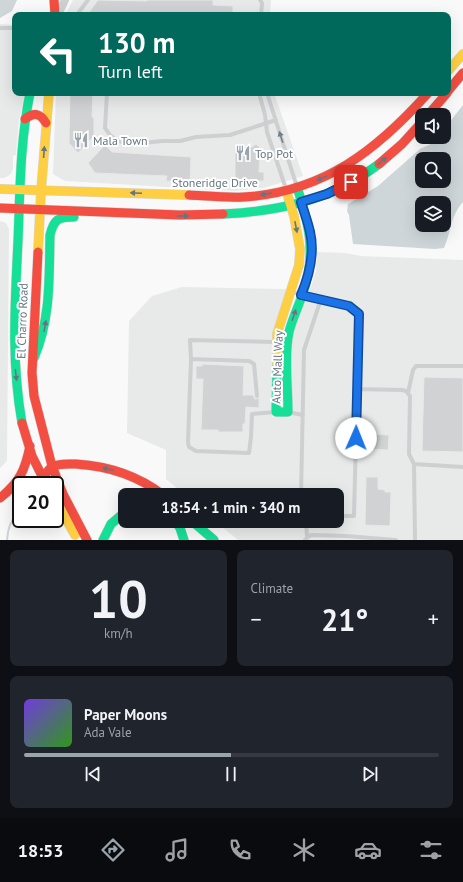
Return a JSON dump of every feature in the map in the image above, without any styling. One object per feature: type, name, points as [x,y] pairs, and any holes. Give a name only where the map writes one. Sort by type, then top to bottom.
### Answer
[{"type":"main road","points":[[54,0],[55,12]]},
{"type":"main road","points":[[451,68],[463,55]]},
{"type":"main road","points":[[451,87],[463,73]]},
{"type":"main road","name":"El Charro Road","points":[[29,96],[21,149],[14,362],[20,410],[30,446],[42,476]]},
{"type":"main road","name":"El Charro Road","points":[[49,96],[41,191],[32,362],[34,396],[52,466],[63,494],[87,540]]},
{"type":"main road","name":"Stoneridge Drive","points":[[0,189],[244,197],[286,190],[329,175],[365,154],[410,113],[425,96]]},
{"type":"main road","points":[[434,108],[444,96]]},
{"type":"main road","points":[[25,119],[32,114],[38,114],[43,117],[46,123]]},
{"type":"main road","points":[[0,208],[181,216],[250,212],[291,205],[333,191],[379,164],[407,140],[415,130]]},
{"type":"main road","name":"Auto Mall Way","points":[[286,190],[296,225],[300,249],[299,265],[279,328],[277,342],[276,412],[288,412],[288,342],[291,325],[307,281],[312,255],[311,233],[297,187]]},
{"type":"main road","points":[[32,362],[40,349],[47,314],[50,235],[52,226],[56,220],[61,217],[89,217],[116,213]]},
{"type":"main road","points":[[0,498],[13,488],[22,475],[30,446]]},
{"type":"main road","points":[[46,476],[46,472],[52,466],[84,464],[123,472],[141,480],[153,488]]},
{"type":"main road","points":[[64,515],[78,540]]},
{"type":"main road","points":[[103,540],[114,519],[118,516]]},
{"type":"main road","points":[[180,528],[184,540]]},
{"type":"main road","points":[[200,528],[214,540]]},
{"type":"street","points":[[56,12],[65,0]]},
{"type":"lane","points":[[81,12],[88,0]]},
{"type":"lane","points":[[260,0],[262,3],[261,12]]},
{"type":"lane","points":[[0,28],[12,28]]},
{"type":"lane","points":[[107,96],[105,128],[116,140],[124,143],[180,141],[196,137],[230,135],[276,120]]},
{"type":"lane","points":[[261,96],[267,132],[286,190]]},
{"type":"lane","points":[[268,96],[297,187]]},
{"type":"lane","points":[[291,290],[301,295],[349,306],[359,314],[354,516],[344,516]]},
{"type":"lane","points":[[301,488],[304,350],[321,299]]},
{"type":"lane","points":[[276,412],[252,414],[249,453],[196,451],[189,447],[190,340],[288,342]]},
{"type":"lane","points":[[190,359],[249,361],[254,364],[257,396]]},
{"type":"lane","points":[[415,540],[414,464],[409,454],[410,400],[408,393],[413,370],[416,366],[463,366]]},
{"type":"lane","points":[[357,389],[402,390],[408,393]]},
{"type":"lane","points":[[256,414],[257,408]]},
{"type":"lane","points":[[288,412],[303,415]]},
{"type":"lane","points":[[414,464],[463,467]]},
{"type":"lane","points":[[306,528],[306,539]]},
{"type":"lane","points":[[306,539],[312,535],[396,540]]},
{"type":"shaded area","points":[[0,0],[17,0],[12,11],[0,18]]},
{"type":"shaded area","points":[[73,0],[271,0],[270,12],[67,12]]},
{"type":"shaded area","points":[[0,24],[12,25],[12,96],[24,96],[19,120],[16,155],[13,156],[13,169],[10,175],[0,178]]},
{"type":"shaded area","points":[[56,96],[275,96],[303,176],[264,188],[235,191],[65,181],[53,174]]},
{"type":"shaded area","points":[[463,105],[463,202],[455,213],[451,227],[451,196],[415,196],[415,232],[450,232],[444,248],[435,249],[353,244],[349,215],[347,211],[348,204],[378,186],[415,153],[415,188],[451,188],[451,152],[417,152],[431,144],[451,144],[451,120]]},
{"type":"shaded area","points":[[0,221],[6,223],[9,229],[7,461],[0,468]]},
{"type":"shaded area","points":[[317,252],[345,253],[361,256],[463,260],[463,540],[238,540],[223,528],[344,528],[344,488],[177,488],[166,479],[166,450],[127,433],[129,321],[152,296],[182,287],[286,289],[272,367],[272,417],[290,418],[291,341],[293,327],[312,284],[316,270]]},
{"type":"building","points":[[98,0],[213,0],[213,5],[233,6],[233,12],[89,12]]},
{"type":"building","points":[[70,96],[93,96],[92,117],[94,118],[94,139],[91,139],[78,153],[69,143]]},
{"type":"building","points":[[256,144],[260,148],[259,172],[264,172],[264,181],[235,181],[235,147],[252,147]]},
{"type":"building","points":[[105,145],[112,152],[191,157],[190,182],[166,181],[167,176],[95,173],[88,163]]},
{"type":"building","points":[[202,364],[244,366],[243,395],[253,395],[255,399],[259,398],[259,408],[246,407],[243,432],[201,430],[203,379],[196,379],[196,366],[202,366]]},
{"type":"building","points":[[424,377],[463,378],[463,452],[422,451]]},
{"type":"building","points":[[368,434],[389,435],[388,450],[367,449]]},
{"type":"building","points":[[366,477],[378,477],[378,489],[385,490],[385,492],[391,492],[390,526],[365,525]]},
{"type":"waterway","points":[[7,540],[12,521]]},
{"type":"traffic: fast","points":[[22,423],[16,377],[15,310],[21,167],[24,130],[30,96]]},
{"type":"traffic: fast","points":[[223,214],[265,210],[324,195],[342,187],[379,164]]},
{"type":"traffic: fast","points":[[277,365],[276,412],[288,412],[286,362],[289,332],[305,286],[310,260],[307,224],[297,187]]},
{"type":"traffic: fast","points":[[34,358],[44,328],[48,298],[50,235],[53,225],[60,218],[74,217]]},
{"type":"traffic: fast","points":[[103,540],[111,524],[118,518]]},
{"type":"traffic: fast","points":[[180,528],[184,540]]},
{"type":"traffic: fast","points":[[200,528],[214,540]]},
{"type":"traffic: slow","points":[[451,68],[463,54]]},
{"type":"traffic: slow","points":[[38,252],[41,191],[49,96]]},
{"type":"traffic: slow","points":[[0,189],[189,195]]},
{"type":"traffic: slow","points":[[277,365],[277,334],[299,265],[300,249],[294,216],[286,190]]},
{"type":"traffic: slow","points":[[64,515],[75,535]]},
{"type":"traffic: jam","points":[[54,0],[55,12]]},
{"type":"traffic: jam","points":[[451,87],[463,73]]},
{"type":"traffic: jam","points":[[189,195],[244,197],[273,193],[299,187],[324,177],[368,150],[389,133],[425,96]]},
{"type":"traffic: jam","points":[[434,108],[444,96]]},
{"type":"traffic: jam","points":[[25,119],[31,115],[39,115],[46,123]]},
{"type":"traffic: jam","points":[[379,164],[402,144],[415,130]]},
{"type":"traffic: jam","points":[[0,208],[180,215],[223,214]]},
{"type":"traffic: jam","points":[[38,252],[32,373],[34,396],[52,466],[63,494],[87,540]]},
{"type":"traffic: jam","points":[[22,423],[32,456],[42,476]]},
{"type":"traffic: jam","points":[[0,498],[21,475],[30,446]]},
{"type":"traffic: jam","points":[[44,476],[50,468],[60,464],[88,465],[111,469],[132,477],[153,488]]},
{"type":"place","name":"Mala Town","points":[[81,140]]},
{"type":"place","name":"Top Pot","points":[[243,153]]},
{"type":"route","points":[[351,182],[327,194],[301,202],[311,233],[312,255],[307,281],[301,295],[349,306],[359,314],[356,438]]}]
